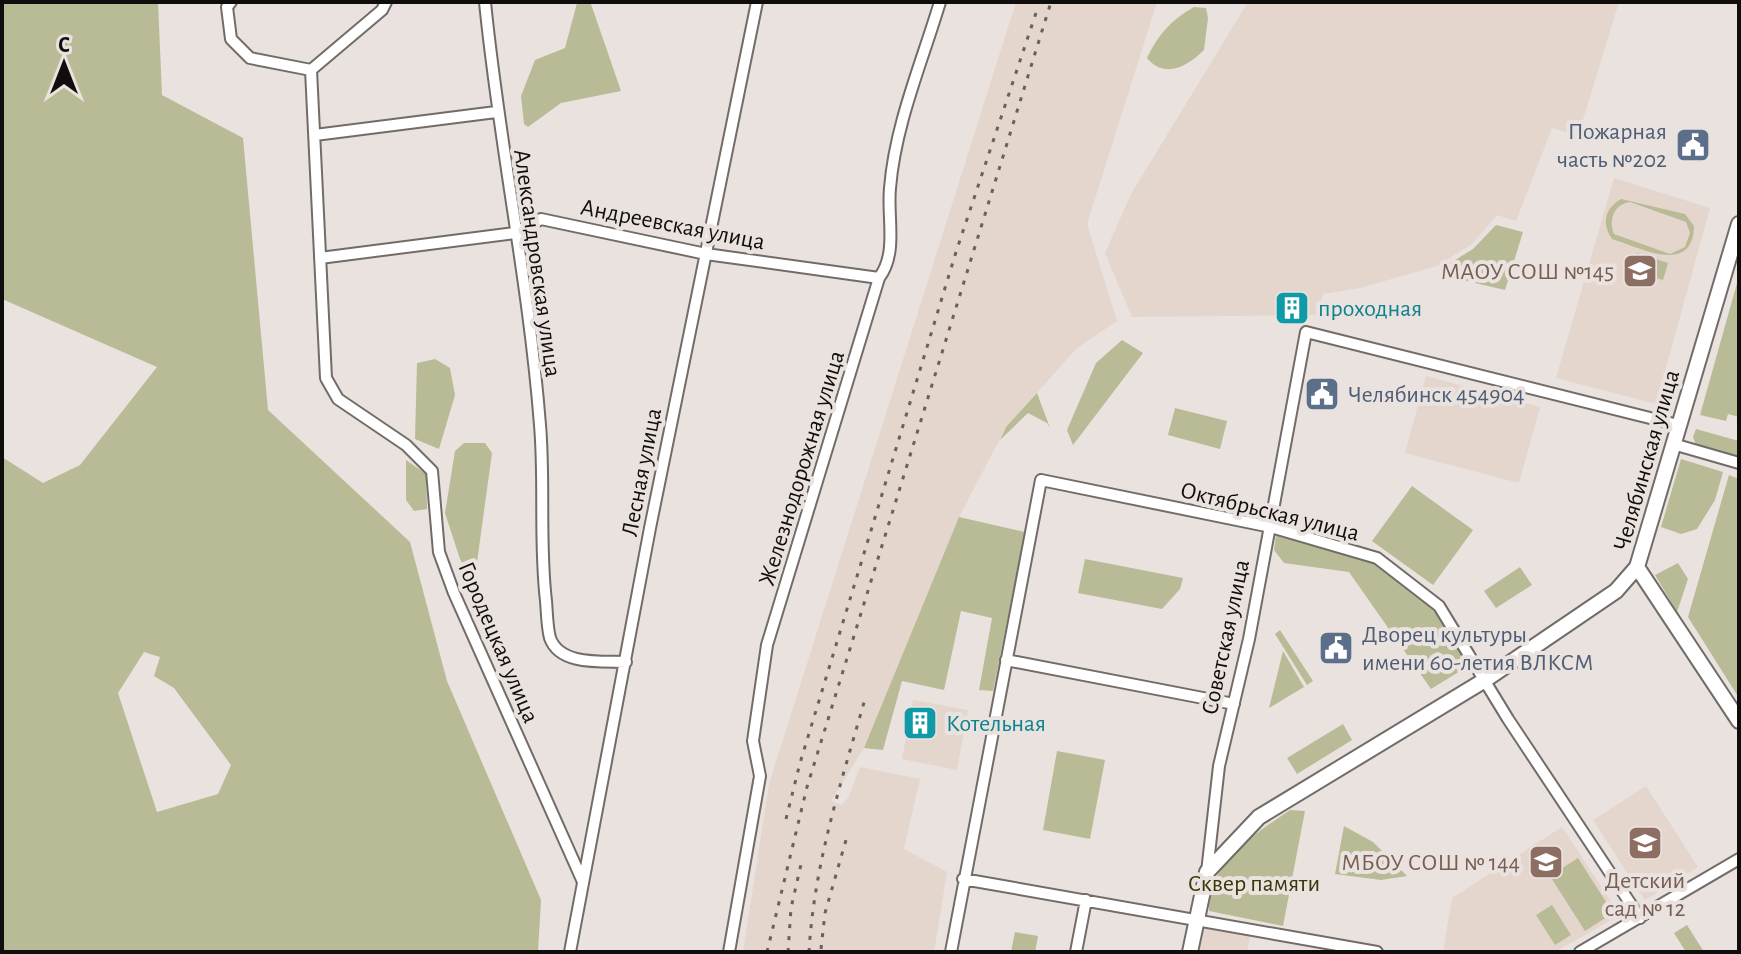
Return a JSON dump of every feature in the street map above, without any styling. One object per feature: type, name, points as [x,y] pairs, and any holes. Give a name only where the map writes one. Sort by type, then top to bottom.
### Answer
[{"type":"street","points":[[231,2],[227,7],[231,39],[250,58],[311,70],[382,10],[386,2]]},
{"type":"street","name":"Александровская улица","points":[[485,2],[496,112],[530,311],[540,430],[541,554],[550,639],[562,654],[576,659],[626,662]]},
{"type":"street","name":"Лесная улица","points":[[570,952],[757,2]]},
{"type":"street","name":"Железнодорожная улица","points":[[729,952],[760,776],[753,741],[767,645],[879,278],[890,264],[890,187],[904,116],[940,2]]},
{"type":"street","name":"Городецкая улица","points":[[311,70],[326,378],[330,390],[338,399],[406,445],[432,471],[439,552],[454,593],[584,883]]},
{"type":"street","points":[[315,135],[496,112]]},
{"type":"street","name":"Андреевская улица","points":[[320,258],[515,233],[541,219],[706,254],[879,278]]},
{"type":"street","name":"Челябинская улица","points":[[1207,872],[1259,817],[1485,680],[1616,591],[1637,567],[1739,224]]},
{"type":"street","name":"Советская улица","points":[[1190,952],[1207,872],[1216,781],[1271,527],[1306,332],[1678,425]]},
{"type":"street","points":[[1673,444],[1739,463]]},
{"type":"street","name":"Октябрьская улица","points":[[1006,660],[1041,480],[1271,527],[1377,558],[1439,606],[1640,918]]},
{"type":"street","points":[[1637,567],[1739,721]]},
{"type":"street","points":[[951,952],[1006,660],[1234,704]]},
{"type":"street","points":[[1580,952],[1739,859]]},
{"type":"street","points":[[963,879],[1196,920],[1316,947],[1377,952]]},
{"type":"street","points":[[1076,952],[1086,900]]},
{"type":"shaded area","points":[[1016,2],[1157,2],[1087,224],[1117,321],[1077,348],[1006,427],[959,517],[864,748],[831,801],[841,805],[848,798],[860,767],[920,779],[904,849],[947,872],[934,952],[743,952],[769,784]]},
{"type":"shaded area","points":[[1248,2],[1619,2],[1578,136],[1552,128],[1516,221],[1497,215],[1472,244],[1437,266],[1360,288],[1323,294],[1318,315],[1132,317],[1105,253],[1131,194]]},
{"type":"shaded area","name":"МАОУ СОШ №145","points":[[1614,178],[1710,208],[1656,404],[1556,378]]},
{"type":"shaded area","points":[[1426,376],[1540,407],[1519,483],[1405,453]]},
{"type":"shaded area","points":[[913,700],[968,710],[957,770],[902,759]]},
{"type":"shaded area","name":"Детский сад № 12","points":[[1646,786],[1698,867],[1645,900],[1593,820]]},
{"type":"shaded area","name":"МБОУ СОШ № 144","points":[[1562,827],[1620,915],[1555,952],[1443,952],[1452,898]]},
{"type":"shaded area","points":[[1203,926],[1250,936],[1247,952],[1199,952]]},
{"type":"green space","points":[[2,2],[158,2],[162,95],[243,138],[268,410],[410,542],[447,681],[541,900],[538,952],[2,952],[2,457],[43,483],[80,465],[157,367],[2,299]],"holes":[[[144,652],[160,657],[154,676],[174,688],[231,765],[218,794],[157,812],[118,693]]]},
{"type":"green space","points":[[577,3],[591,4],[621,91],[561,103],[528,127],[524,124],[521,96],[535,60],[565,48]]},
{"type":"green space","points":[[1194,7],[1206,8],[1208,18],[1204,50],[1176,68],[1161,68],[1154,64],[1147,58],[1155,42],[1172,23]]},
{"type":"green space","points":[[1621,199],[1685,214],[1694,226],[1691,241],[1685,250],[1675,254],[1664,255],[1612,239],[1606,217],[1611,207]],"holes":[[[1630,202],[1686,222],[1690,233],[1685,247],[1670,254],[1614,234],[1612,223],[1616,209]]]},
{"type":"green space","points":[[1496,225],[1523,232],[1505,290],[1441,275],[1444,267],[1473,249]]},
{"type":"green space","points":[[1637,253],[1668,263],[1663,280],[1632,271]]},
{"type":"green space","points":[[1739,276],[1739,417],[1728,414],[1726,421],[1700,415]]},
{"type":"green space","points":[[1122,340],[1143,353],[1073,445],[1067,430],[1096,363]]},
{"type":"green space","points":[[435,359],[450,368],[455,395],[439,449],[415,439],[417,363]]},
{"type":"green space","points":[[1037,393],[1050,428],[1047,423],[1028,413],[1000,440],[1006,427]]},
{"type":"green space","points":[[1175,408],[1227,421],[1220,449],[1168,435]]},
{"type":"green space","points":[[1696,429],[1739,441],[1739,458],[1696,445],[1693,437]]},
{"type":"green space","points":[[464,443],[485,443],[492,453],[474,584],[460,559],[445,513],[455,451]]},
{"type":"green space","points":[[1681,459],[1723,472],[1715,500],[1697,529],[1681,534],[1661,527]]},
{"type":"green space","points":[[406,460],[426,474],[427,509],[414,511],[406,500]]},
{"type":"green space","points":[[1729,475],[1739,479],[1739,698],[1688,617]]},
{"type":"green space","points":[[1412,486],[1473,530],[1433,585],[1372,541]]},
{"type":"green space","points":[[959,517],[1025,532],[993,691],[979,690],[992,618],[961,611],[944,690],[902,681],[883,750],[864,748]]},
{"type":"green space","points":[[1276,535],[1375,563],[1435,608],[1470,665],[1431,689],[1349,572],[1284,563],[1274,550]]},
{"type":"green space","points":[[1085,559],[1183,578],[1180,589],[1162,609],[1078,593]]},
{"type":"green space","points":[[1678,563],[1688,579],[1677,612],[1655,575]]},
{"type":"green space","points":[[1520,567],[1532,585],[1496,608],[1484,591]]},
{"type":"green space","points":[[1280,630],[1313,681],[1307,685],[1275,634]]},
{"type":"green space","points":[[1283,651],[1304,687],[1269,708]]},
{"type":"green space","points":[[1343,724],[1352,740],[1297,774],[1287,758]]},
{"type":"green space","points":[[1057,751],[1105,760],[1090,839],[1043,830]]},
{"type":"green space","name":"Сквер памяти","points":[[1290,810],[1305,811],[1283,926],[1209,911],[1216,878],[1225,864],[1248,840]]},
{"type":"green space","points":[[1344,826],[1373,842],[1407,876],[1381,880],[1335,874]]},
{"type":"green space","points":[[1578,858],[1613,913],[1585,931],[1550,876]]},
{"type":"green space","points":[[1552,905],[1571,935],[1555,945],[1536,915]]},
{"type":"green space","points":[[1687,925],[1704,952],[1686,952],[1674,933]]},
{"type":"green space","points":[[1015,932],[1038,936],[1035,952],[1011,952]]},
{"type":"railway","points":[[767,952],[807,787],[1051,2]]},
{"type":"railway","points":[[786,819],[800,763],[956,252],[1036,13]]},
{"type":"railway","points":[[809,952],[823,855],[865,699]]},
{"type":"railway","points":[[821,949],[825,913],[848,833]]},
{"type":"railway","points":[[788,952],[791,908],[802,860]]},
{"type":"place","name":"Пожарная часть №202","points":[[1693,145]]},
{"type":"place","name":"МАОУ СОШ №145","points":[[1640,271]]},
{"type":"place","name":"проходная","points":[[1292,308]]},
{"type":"place","name":"Челябинск 454904","points":[[1322,394]]},
{"type":"place","name":"Дворец культуры имени 60-летия ВЛКСМ","points":[[1336,648]]},
{"type":"place","name":"Котельная","points":[[920,723]]},
{"type":"place","name":"Детский сад № 12","points":[[1645,843]]},
{"type":"place","name":"МБОУ СОШ № 144","points":[[1546,862]]}]
